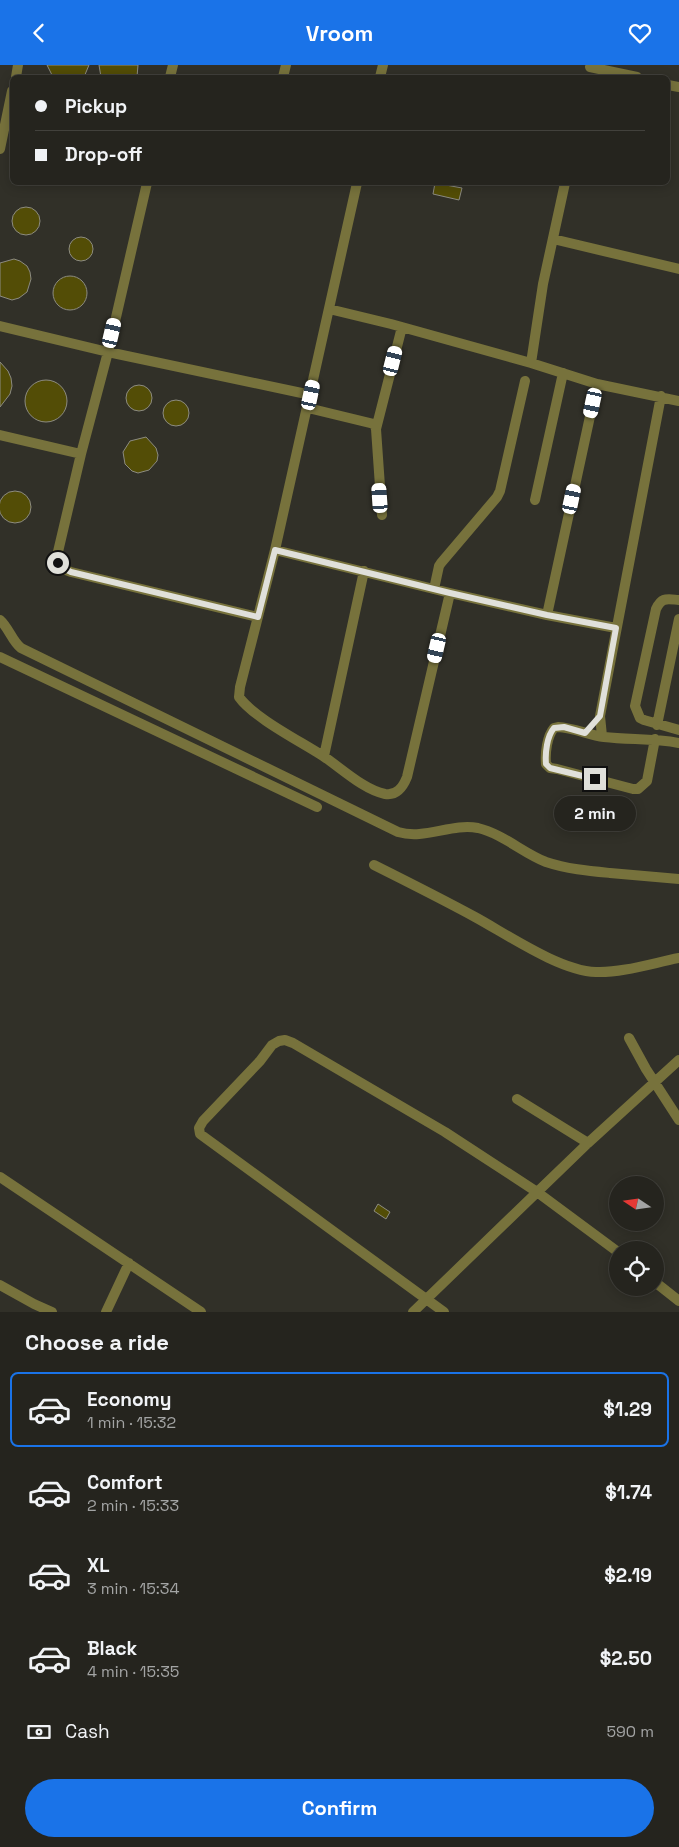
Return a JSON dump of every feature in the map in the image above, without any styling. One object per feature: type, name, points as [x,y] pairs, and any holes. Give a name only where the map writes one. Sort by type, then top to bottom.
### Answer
[{"type":"street","points":[[590,66],[628,75]]},
{"type":"street","points":[[0,149],[10,112]]},
{"type":"street","points":[[147,185],[108,352],[57,556],[58,563],[61,567],[71,572],[258,617]]},
{"type":"street","points":[[357,185],[311,395],[239,697],[256,713],[364,785],[386,794],[395,793],[403,787],[407,777],[450,593]]},
{"type":"street","points":[[531,363],[536,324],[566,185]]},
{"type":"street","points":[[553,239],[679,269]]},
{"type":"street","points":[[329,309],[531,363],[597,384],[679,401]]},
{"type":"street","points":[[0,326],[108,352],[311,395]]},
{"type":"street","points":[[382,515],[376,429],[402,327]]},
{"type":"street","points":[[536,499],[563,373]]},
{"type":"street","points":[[434,589],[441,563],[500,491],[525,381]]},
{"type":"street","points":[[547,615],[597,384]]},
{"type":"street","points":[[602,737],[600,716],[661,396]]},
{"type":"street","points":[[308,408],[374,424],[376,429]]},
{"type":"street","points":[[0,435],[81,454]]},
{"type":"street","points":[[275,550],[450,593],[547,615],[616,628]]},
{"type":"street","points":[[324,757],[364,571]]},
{"type":"street","points":[[679,600],[665,599],[660,602],[656,609],[636,700],[636,713],[640,718],[679,730]]},
{"type":"street","points":[[658,725],[679,619]]},
{"type":"street","points":[[0,620],[21,648],[398,832],[419,835],[456,827],[478,829],[490,832],[535,857],[559,866],[577,870],[679,879]]},
{"type":"street","points":[[0,657],[317,807]]},
{"type":"street","points":[[585,733],[600,716]]},
{"type":"street","points":[[655,739],[647,781],[638,789],[550,768],[546,764],[545,759],[550,732],[554,728],[564,727],[602,737],[655,739],[679,743]]},
{"type":"street","points":[[374,865],[548,957],[579,969],[596,972],[611,971],[679,957]]},
{"type":"street","points":[[629,1038],[654,1082],[679,1120]]},
{"type":"street","points":[[444,1312],[335,1234],[200,1133],[199,1128],[203,1121],[260,1061],[272,1045],[285,1040],[293,1043],[415,1114],[537,1192],[609,1245]]},
{"type":"street","points":[[413,1312],[588,1143],[679,1060]]},
{"type":"street","points":[[517,1099],[588,1143]]},
{"type":"street","points":[[0,1177],[201,1312]]},
{"type":"street","points":[[106,1312],[129,1263]]},
{"type":"street","points":[[0,1285],[52,1312]]},
{"type":"street","points":[[664,1289],[679,1301]]},
{"type":"building","points":[[47,65],[89,65],[85,75],[52,75]]},
{"type":"building","points":[[99,65],[138,65],[137,75],[101,75]]},
{"type":"building","points":[[435,185],[462,188],[459,200],[433,194]]},
{"type":"building","points":[[26,207],[36,211],[40,221],[36,231],[26,235],[16,231],[12,221],[16,211]]},
{"type":"building","points":[[81,237],[86,238],[92,244],[92,254],[86,260],[81,261],[76,260],[70,254],[69,249],[70,244],[76,238]]},
{"type":"building","points":[[14,259],[27,266],[31,279],[27,292],[19,298],[12,300],[0,296],[0,263]]},
{"type":"building","points":[[70,276],[82,281],[87,293],[82,305],[70,310],[58,305],[53,293],[58,281]]},
{"type":"building","points":[[0,362],[8,371],[12,386],[10,394],[0,407]]},
{"type":"building","points":[[46,380],[61,386],[67,401],[61,416],[46,422],[31,416],[25,401],[31,386]]},
{"type":"building","points":[[139,385],[148,389],[152,398],[148,407],[139,411],[130,407],[126,398],[130,389]]},
{"type":"building","points":[[176,400],[185,404],[189,413],[185,422],[176,426],[167,422],[163,413],[167,404]]},
{"type":"building","points":[[146,437],[156,448],[157,461],[149,470],[138,473],[132,471],[125,464],[123,452],[130,441]]},
{"type":"building","points":[[15,491],[21,492],[26,496],[30,501],[30,513],[26,518],[21,522],[15,523],[9,522],[4,518],[0,513],[-1,507],[0,501],[4,496],[9,492]]},
{"type":"building","points":[[378,1204],[390,1212],[386,1219],[374,1211]]},
{"type":"route","points":[[58,563],[61,567],[71,572],[258,617],[275,550],[450,593],[547,615],[616,628],[600,716],[585,733],[564,727],[554,728],[550,732],[545,759],[546,764],[550,768],[595,779]]}]
